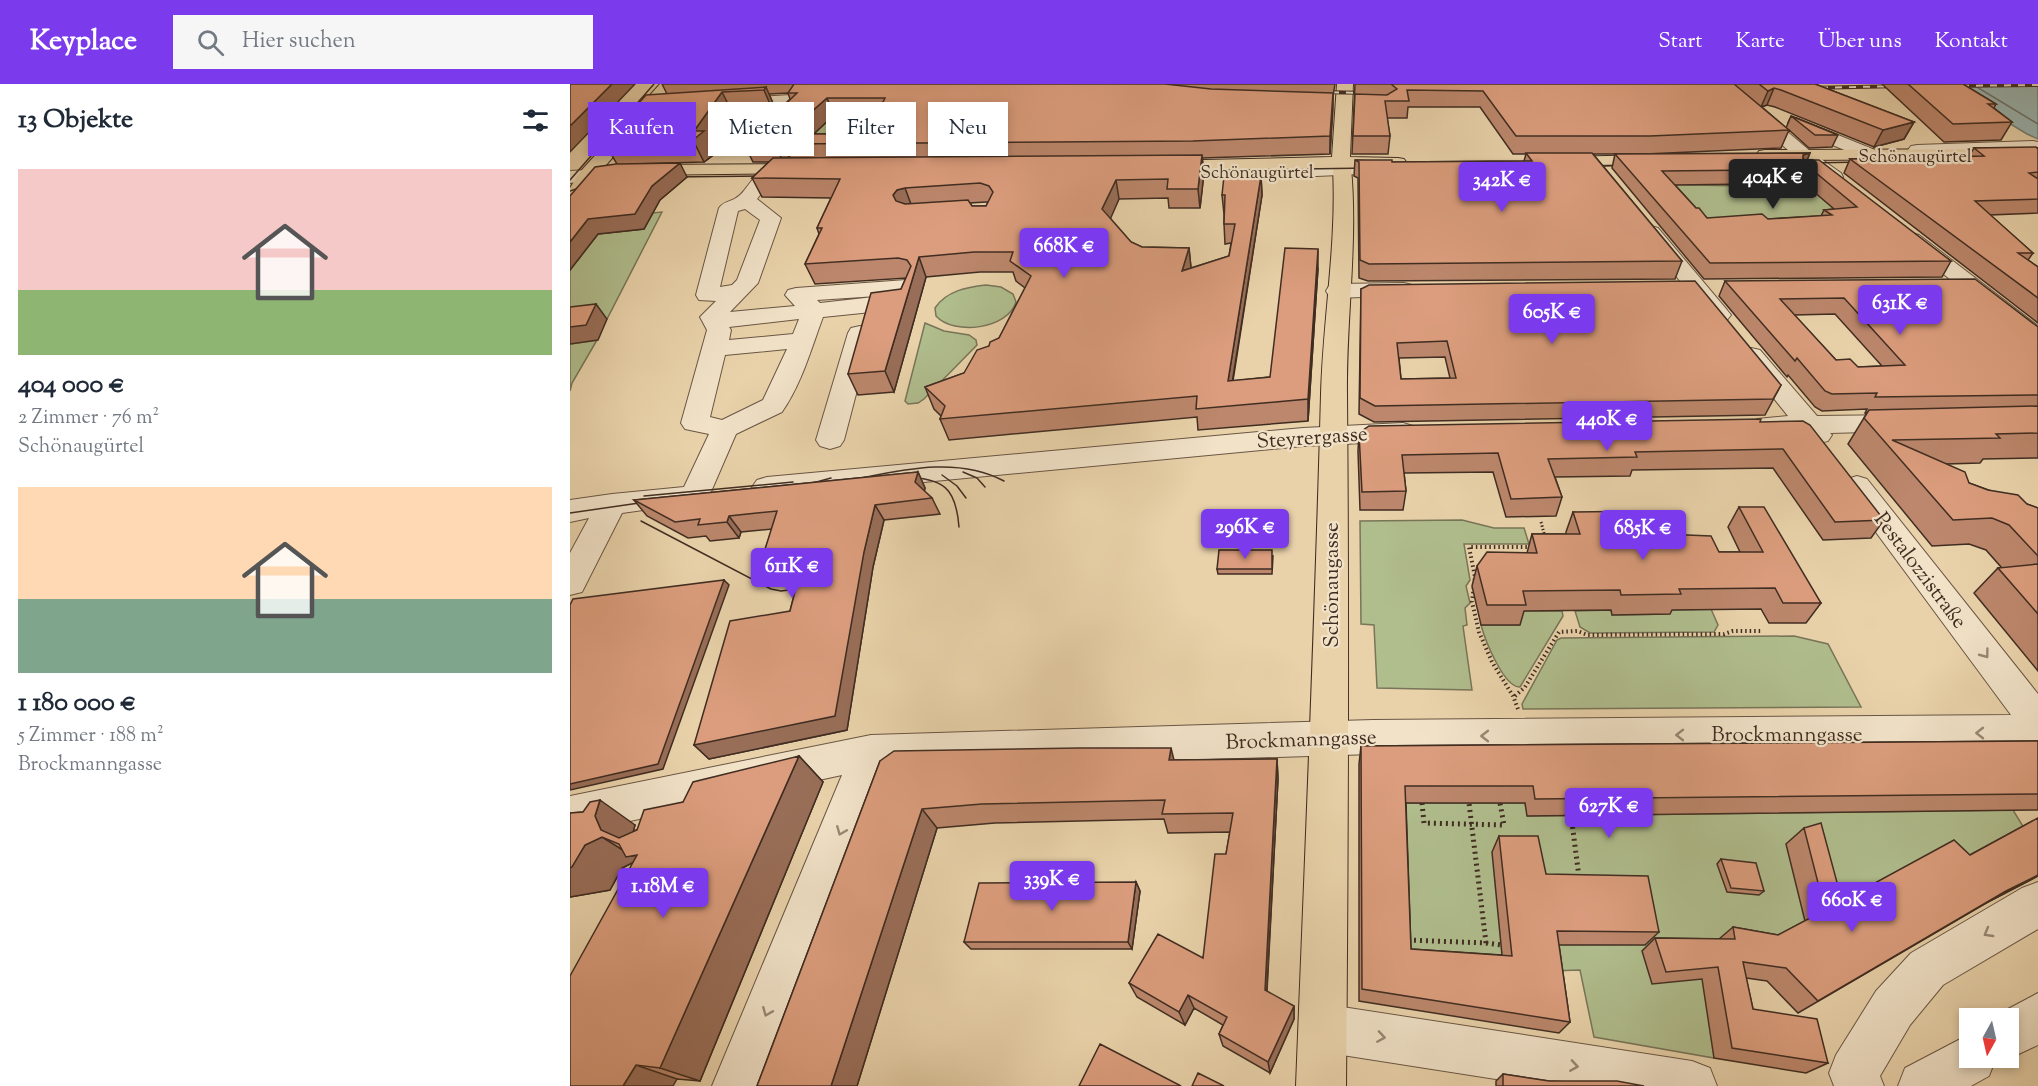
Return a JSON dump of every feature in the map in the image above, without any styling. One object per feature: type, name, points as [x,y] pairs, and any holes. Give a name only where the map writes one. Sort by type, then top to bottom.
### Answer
[{"type":"main road","points":[[653,102],[668,84]]},
{"type":"main road","name":"Schönaugasse","points":[[1321,1086],[1335,435],[1334,375],[1345,84]]},
{"type":"main road","name":"Schönaugürtel","points":[[1752,162],[1873,155],[2036,152]]},
{"type":"main road","name":"Schönaugürtel","points":[[1817,160],[1853,165],[2036,152]]},
{"type":"main road","points":[[570,202],[579,177],[600,156]]},
{"type":"main road","points":[[1646,160],[1536,165],[1604,174],[1677,164]]},
{"type":"main road","name":"Schönaugürtel","points":[[1195,165],[1141,169],[1272,172],[1342,168],[1415,168]]},
{"type":"main road","points":[[579,177],[619,175],[824,173],[754,190],[619,175]]},
{"type":"street","points":[[1736,97],[1817,160],[1852,191]]},
{"type":"street","points":[[759,102],[791,100],[790,102]]},
{"type":"street","points":[[1752,109],[1766,112],[1873,155]]},
{"type":"street","points":[[1646,160],[1677,164]]},
{"type":"street","points":[[1195,165],[1221,168],[1342,168]]},
{"type":"street","points":[[739,291],[707,295],[729,208],[754,190],[771,218],[747,283],[739,291],[712,316],[719,330],[695,423],[725,429],[773,406],[782,392],[814,310]]},
{"type":"street","name":"Pestalozzistraße","points":[[1638,216],[1808,424],[2038,722]]},
{"type":"street","points":[[1898,227],[2038,338]]},
{"type":"street","points":[[1934,285],[1971,285]]},
{"type":"street","points":[[1663,287],[1726,286]]},
{"type":"street","points":[[714,321],[901,302],[906,287],[796,295],[814,310]]},
{"type":"street","points":[[1337,291],[1420,290]]},
{"type":"street","points":[[830,440],[868,305]]},
{"type":"street","points":[[714,349],[802,340]]},
{"type":"street","points":[[1746,426],[1934,423]]},
{"type":"street","points":[[719,492],[725,429]]},
{"type":"street","name":"Steyrergasse","points":[[570,511],[719,492],[1335,435],[1426,432]]},
{"type":"street","points":[[570,582],[612,504]]},
{"type":"street","name":"Brockmanngasse","points":[[570,815],[871,752],[1329,738],[2038,732]]},
{"type":"street","points":[[737,1086],[871,752]]},
{"type":"street","points":[[657,831],[668,793]]},
{"type":"street","points":[[1859,1086],[1854,1073],[1893,1008],[1927,969],[2038,904]]},
{"type":"street","points":[[2019,1028],[2038,1017]]},
{"type":"street","points":[[1323,1029],[1692,1086]]},
{"type":"street","points":[[1923,1086],[1959,1065]]},
{"type":"path","points":[[1541,522],[1548,546]]},
{"type":"path","points":[[1518,712],[1515,696],[1505,685],[1477,628],[1470,588],[1475,577],[1469,547],[1537,546]]},
{"type":"path","points":[[1515,696],[1525,687],[1558,632],[1577,631],[1588,635],[1762,631]]},
{"type":"path","points":[[1422,803],[1424,823],[1504,825],[1500,803]]},
{"type":"path","points":[[1469,803],[1486,943]]},
{"type":"path","points":[[1571,815],[1580,879]]},
{"type":"path","points":[[1407,940],[1502,945]]},
{"type":"green space","points":[[826,123],[826,134],[814,134]]},
{"type":"green space","points":[[1651,184],[1739,186],[1806,184],[1838,212],[1712,245]]},
{"type":"green space","points":[[662,212],[607,319],[570,323],[570,262],[578,260],[607,217]]},
{"type":"green space","points":[[986,285],[1001,287],[1013,294],[1016,302],[1003,318],[980,327],[967,327],[955,326],[936,316],[935,308],[951,294]]},
{"type":"green space","points":[[925,323],[944,331],[969,335],[976,340],[977,345],[924,399],[918,403],[908,404],[905,401]]},
{"type":"green space","points":[[597,340],[572,383],[570,391],[570,344]]},
{"type":"green space","points":[[1462,520],[1494,528],[1524,528],[1529,544],[1464,544],[1470,580],[1466,586],[1470,603],[1465,608],[1467,625],[1463,626],[1472,690],[1377,688],[1374,625],[1361,624],[1360,521]]},
{"type":"green space","points":[[1711,609],[1718,625],[1714,632],[1590,633],[1580,627],[1575,611],[1611,610],[1612,615],[1669,614],[1668,610]]},
{"type":"green space","points":[[1517,611],[1562,611],[1563,616],[1520,687],[1508,680],[1502,672],[1481,625],[1519,625]]},
{"type":"green space","points":[[1794,636],[1828,644],[1861,707],[1523,709],[1522,704],[1557,640],[1561,638]]},
{"type":"green space","points":[[1402,803],[1525,803],[1528,816],[2013,810],[2024,828],[1946,871],[1760,948],[1717,941],[1714,1058],[1594,1037],[1580,970],[1551,971],[1545,945],[1635,892],[1504,968],[1407,962]]},
{"type":"water","points":[[1945,84],[2038,84],[2038,139],[2027,134]]},
{"type":"building","points":[[570,84],[612,84],[594,102],[588,102],[588,108],[570,126]]},
{"type":"building","points":[[794,84],[1165,84],[1211,89],[1333,93],[1330,136],[1193,141],[1008,142],[1008,102],[928,102],[928,143],[916,143],[916,102],[883,102],[885,98],[827,98],[814,110],[814,102],[788,102],[797,93],[788,93]]},
{"type":"building","points":[[1391,84],[1734,84],[1789,130],[1650,136],[1516,136],[1483,91],[1407,90],[1409,101],[1385,101],[1390,136],[1353,136],[1355,94],[1387,95],[1397,89]]},
{"type":"building","points":[[1759,84],[1815,84],[1914,122],[1883,130],[1781,90],[1774,88],[1768,91]]},
{"type":"building","points":[[1908,84],[1963,84],[1996,104],[1988,104],[2012,122],[1953,124]]},
{"type":"building","points":[[766,87],[764,90],[722,92],[715,102],[708,102],[708,112],[696,128],[696,102],[640,102],[646,95]]},
{"type":"building","points":[[1791,116],[1838,135],[1815,135]]},
{"type":"building","points":[[696,131],[704,131],[696,138]]},
{"type":"building","points":[[814,134],[826,134],[826,144],[814,144]]},
{"type":"building","points":[[2036,147],[2038,149],[2038,172],[2029,173],[2038,179],[2038,199],[1975,201],[2033,253],[2018,253],[2038,267],[2038,298],[1850,159],[1984,156],[1974,148]]},
{"type":"building","points":[[1526,153],[1592,153],[1682,261],[1369,264],[1360,260],[1359,162],[1355,160],[1532,161]]},
{"type":"building","points":[[1810,153],[1803,155],[1803,160],[1819,160],[1951,261],[1710,263],[1615,154]],"holes":[[[1804,163],[1857,207],[1824,210],[1832,215],[1768,219],[1762,214],[1707,218],[1662,171],[1805,169]]]},
{"type":"building","points":[[1202,155],[1198,189],[1167,189],[1168,179],[1116,180],[1102,209],[1131,242],[1142,247],[1189,248],[1182,271],[1229,256],[1235,224],[1224,224],[1225,195],[1222,195],[1224,176],[1261,176],[1228,381],[1270,377],[1285,248],[1318,249],[1308,399],[1196,409],[1197,396],[940,419],[945,406],[925,387],[964,373],[977,350],[989,346],[990,342],[999,338],[1031,276],[1010,261],[1013,252],[974,252],[919,257],[885,371],[848,374],[871,293],[901,289],[911,266],[907,260],[898,258],[805,264],[822,228],[817,228],[840,179],[752,178],[773,158]],"holes":[[[980,183],[989,186],[993,192],[986,206],[972,206],[968,200],[905,204],[896,201],[893,195],[897,190],[905,188]]]},
{"type":"building","points":[[680,163],[652,186],[635,214],[588,219],[570,242],[570,196],[595,167],[616,164]]},
{"type":"building","points":[[1975,279],[2038,327],[2038,395],[1875,397],[1877,393],[1832,394],[1825,391],[1797,358],[1795,361],[1725,281]],"holes":[[[1844,298],[1905,365],[1858,367],[1850,359],[1836,360],[1780,299]]]},
{"type":"building","points":[[1695,281],[1781,385],[1773,399],[1375,406],[1360,398],[1361,289],[1369,285]],"holes":[[[1447,341],[1456,378],[1401,379],[1397,343]]]},
{"type":"building","points":[[596,304],[586,325],[570,327],[570,307]]},
{"type":"building","points":[[2038,406],[2038,433],[1996,434],[2000,438],[1892,440],[1965,472],[1969,483],[1988,490],[2018,495],[2027,504],[2038,508],[2038,556],[2009,525],[1992,518],[1953,520],[1864,418],[1869,410]]},
{"type":"building","points":[[1761,419],[1760,422],[1803,421],[1810,425],[1884,520],[1835,522],[1783,449],[1635,452],[1637,457],[1548,459],[1562,497],[1511,499],[1498,453],[1402,455],[1406,491],[1362,492],[1359,433],[1369,426]]},
{"type":"building","points":[[918,472],[915,482],[932,498],[875,505],[864,552],[835,716],[694,745],[730,621],[790,611],[803,560],[760,565],[777,511],[729,516],[727,522],[698,525],[700,519],[675,522],[634,500]]},
{"type":"building","points":[[1739,507],[1764,507],[1821,603],[1783,603],[1775,588],[1679,589],[1681,594],[1621,595],[1620,590],[1523,591],[1526,605],[1487,605],[1477,566],[1487,552],[1537,553],[1532,534],[1580,534],[1573,512],[1653,511],[1663,534],[1711,536],[1719,552],[1763,552]]},
{"type":"building","points":[[1219,550],[1272,550],[1272,569],[1217,569]]},
{"type":"building","points":[[2038,564],[2038,614],[1998,568]]},
{"type":"building","points":[[724,580],[658,764],[570,784],[570,605],[573,599]]},
{"type":"building","points":[[2038,741],[2038,794],[1535,799],[1533,786],[1405,786],[1411,949],[1512,956],[1499,836],[1538,836],[1546,874],[1648,876],[1659,932],[1557,931],[1570,1022],[1362,989],[1361,746]]},
{"type":"building","points":[[1171,748],[1169,760],[1277,759],[1265,990],[1294,1006],[1268,1062],[1219,1034],[1227,1017],[1188,995],[1179,1012],[1129,983],[1158,934],[1203,958],[1215,854],[1226,854],[1233,813],[1162,814],[1165,800],[982,804],[922,809],[831,1086],[757,1086],[880,761],[894,751]]},
{"type":"building","points":[[799,756],[660,1068],[636,1065],[623,1086],[570,1086],[570,976],[637,855],[626,857],[619,844],[602,837],[585,845],[570,868],[570,813],[583,812],[590,802],[600,800],[595,816],[601,830],[619,838],[637,830],[644,810],[683,802],[693,782]]},
{"type":"building","points":[[2038,818],[2038,875],[2006,891],[1818,1001],[1786,968],[1743,962],[1753,1009],[1817,1019],[1828,1063],[1732,1048],[1718,967],[1666,972],[1655,938],[1735,939],[1733,927],[1778,935],[1825,910],[1804,828],[1821,823],[1842,901],[1954,840],[1970,855]]},
{"type":"building","points":[[1721,859],[1756,863],[1764,891],[1731,888]]},
{"type":"building","points":[[1136,882],[1128,942],[964,942],[979,883]]},
{"type":"building","points":[[1100,1044],[1181,1086],[1079,1086]]},
{"type":"building","points":[[1198,1073],[1224,1086],[1192,1086]]},
{"type":"building","points":[[1503,1074],[1549,1081],[1617,1081],[1644,1086],[1503,1086]]},
{"type":"tram line","points":[[570,180],[654,84]]},
{"type":"tram line","points":[[1807,163],[1864,162]]},
{"type":"tram line","points":[[1585,166],[1630,165]]},
{"type":"tram line","points":[[1186,171],[1369,168]]},
{"type":"tram line","points":[[670,177],[772,176]]},
{"type":"tram line","points":[[570,191],[593,183]]},
{"type":"tram line","points":[[852,480],[910,469],[948,467],[986,473],[1004,481]]},
{"type":"tram line","points":[[963,472],[977,478],[985,487]]},
{"type":"tram line","points":[[942,475],[957,486],[966,498]]},
{"type":"tram line","points":[[903,477],[928,480],[945,487],[955,502],[959,527]]},
{"type":"tram line","points":[[802,486],[831,478]]},
{"type":"tram line","points":[[644,496],[793,482]]},
{"type":"tram line","points":[[570,513],[653,501]]},
{"type":"tram line","points":[[641,521],[771,589],[781,591],[812,587]]},
{"type":"railway","points":[[1948,86],[2038,85]]},
{"type":"railway","points":[[1807,88],[1903,86]]},
{"type":"railway","points":[[1318,92],[1372,93]]}]
